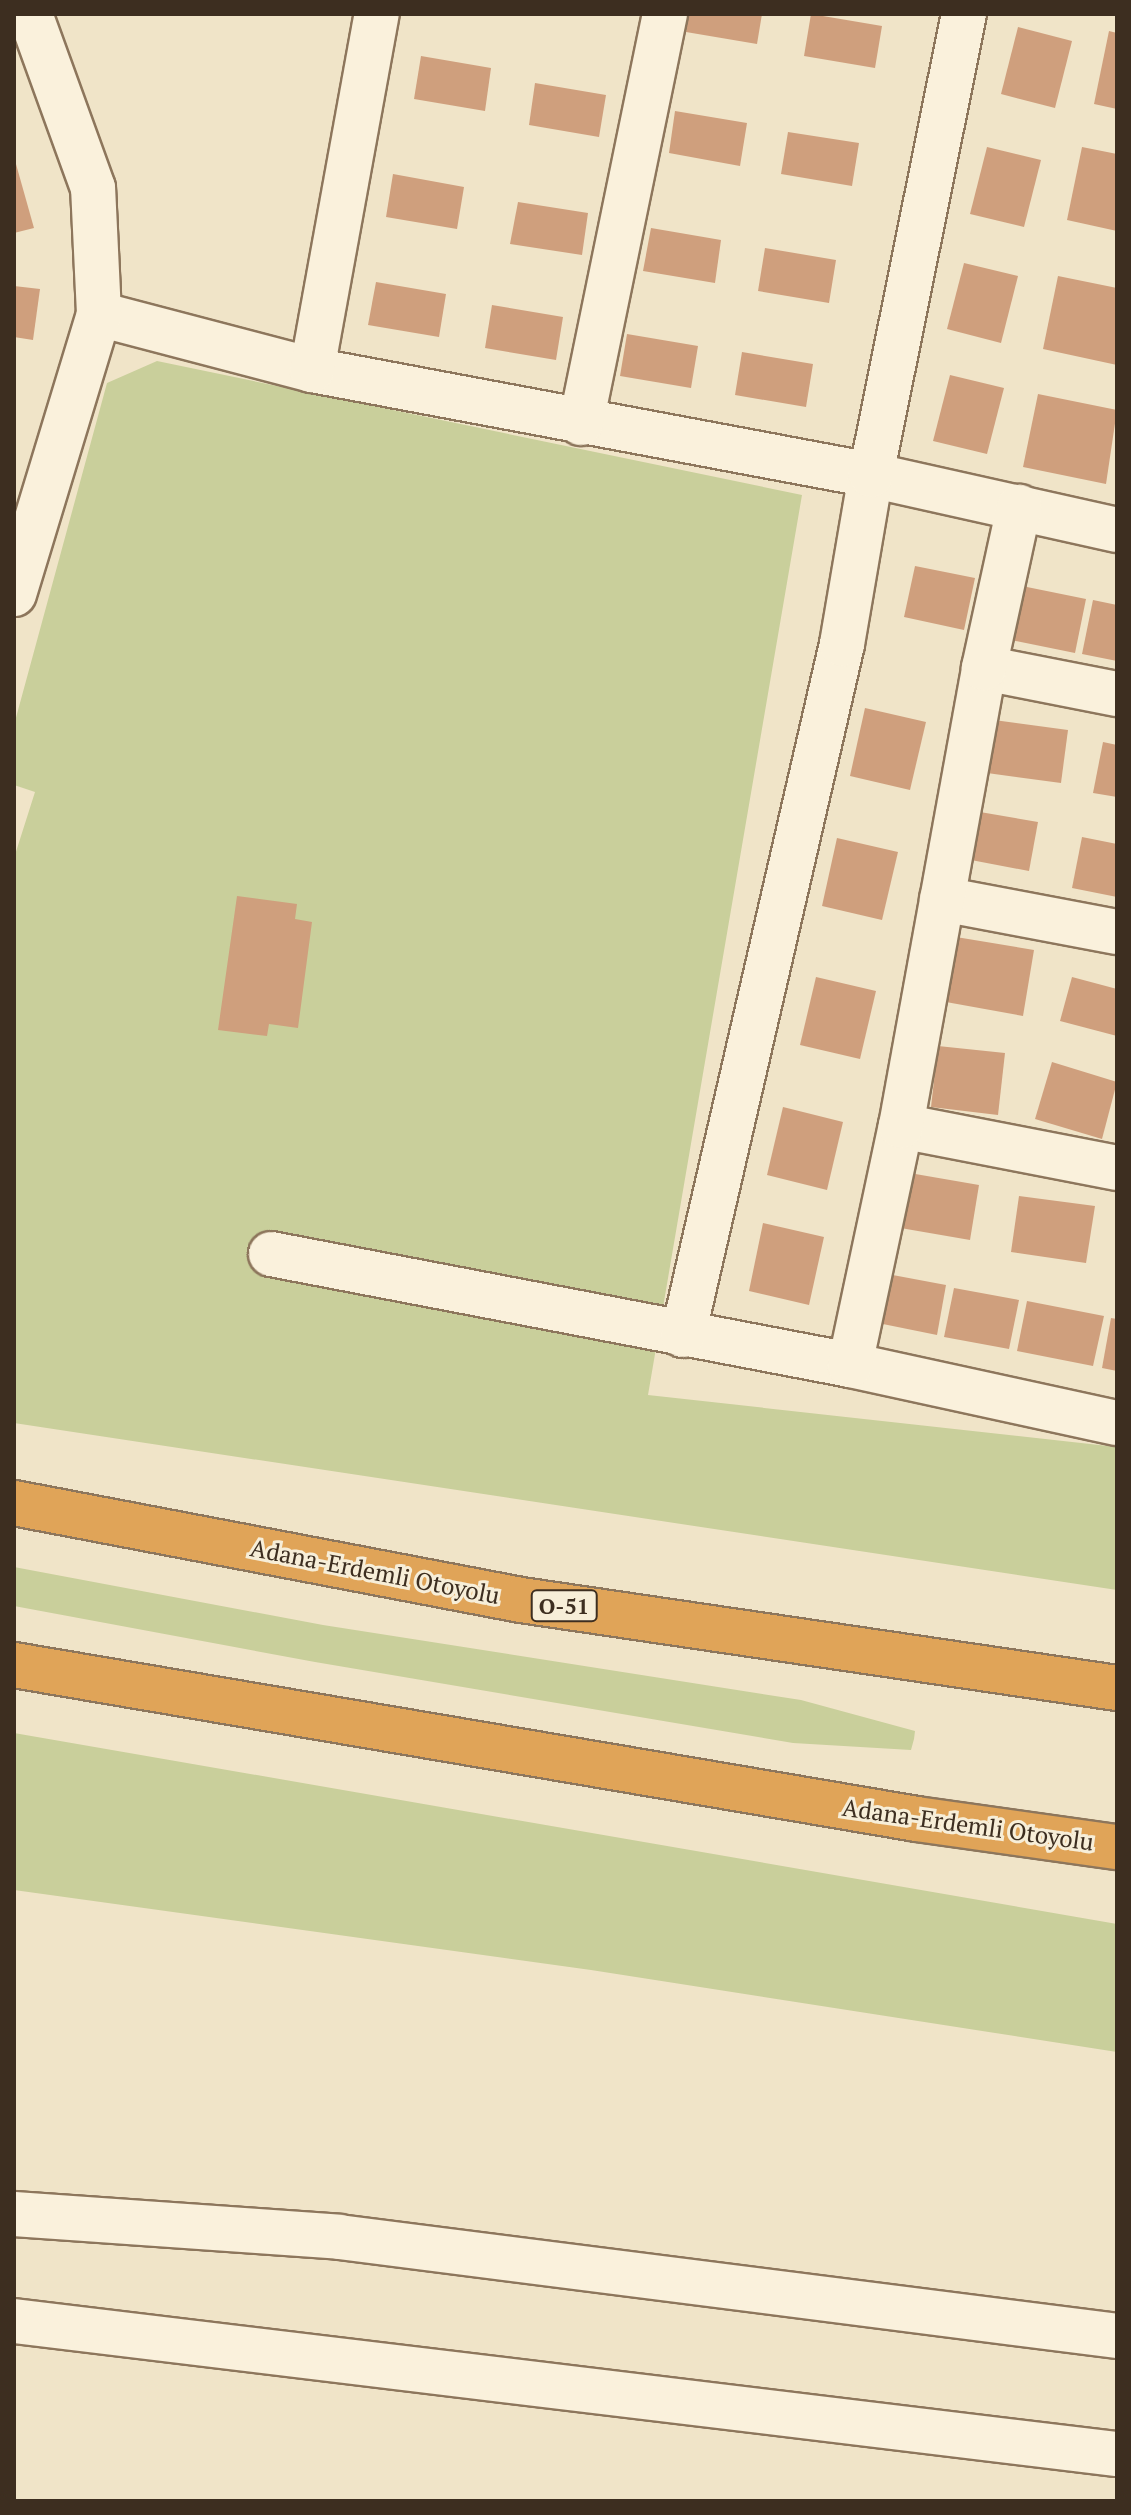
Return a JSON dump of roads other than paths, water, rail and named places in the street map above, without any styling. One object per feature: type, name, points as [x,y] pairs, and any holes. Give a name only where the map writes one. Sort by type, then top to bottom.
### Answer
[{"type":"highway","name":"Adana-Erdemli Otoyolu","points":[[14,1503],[521,1600],[1117,1688]]},
{"type":"highway","name":"Adana-Erdemli Otoyolu","points":[[14,1665],[901,1817],[1117,1847]]},
{"type":"street","points":[[14,594],[99,314],[93,188],[30,14]]},
{"type":"street","points":[[312,370],[377,14]]},
{"type":"street","points":[[581,423],[665,14]]},
{"type":"street","points":[[683,1335],[842,644],[871,475],[964,14]]},
{"type":"street","points":[[99,314],[312,370],[581,423],[871,475],[1117,530]]},
{"type":"street","points":[[850,1365],[901,1126],[984,668],[1019,507]]},
{"type":"street","points":[[984,668],[1117,694]]},
{"type":"street","points":[[942,899],[1117,932]]},
{"type":"street","points":[[901,1126],[1117,1168]]},
{"type":"street","points":[[271,1254],[850,1365],[1117,1423]]},
{"type":"street","points":[[14,2214],[339,2237],[1117,2336]]},
{"type":"street","points":[[14,2321],[1117,2454]]}]
